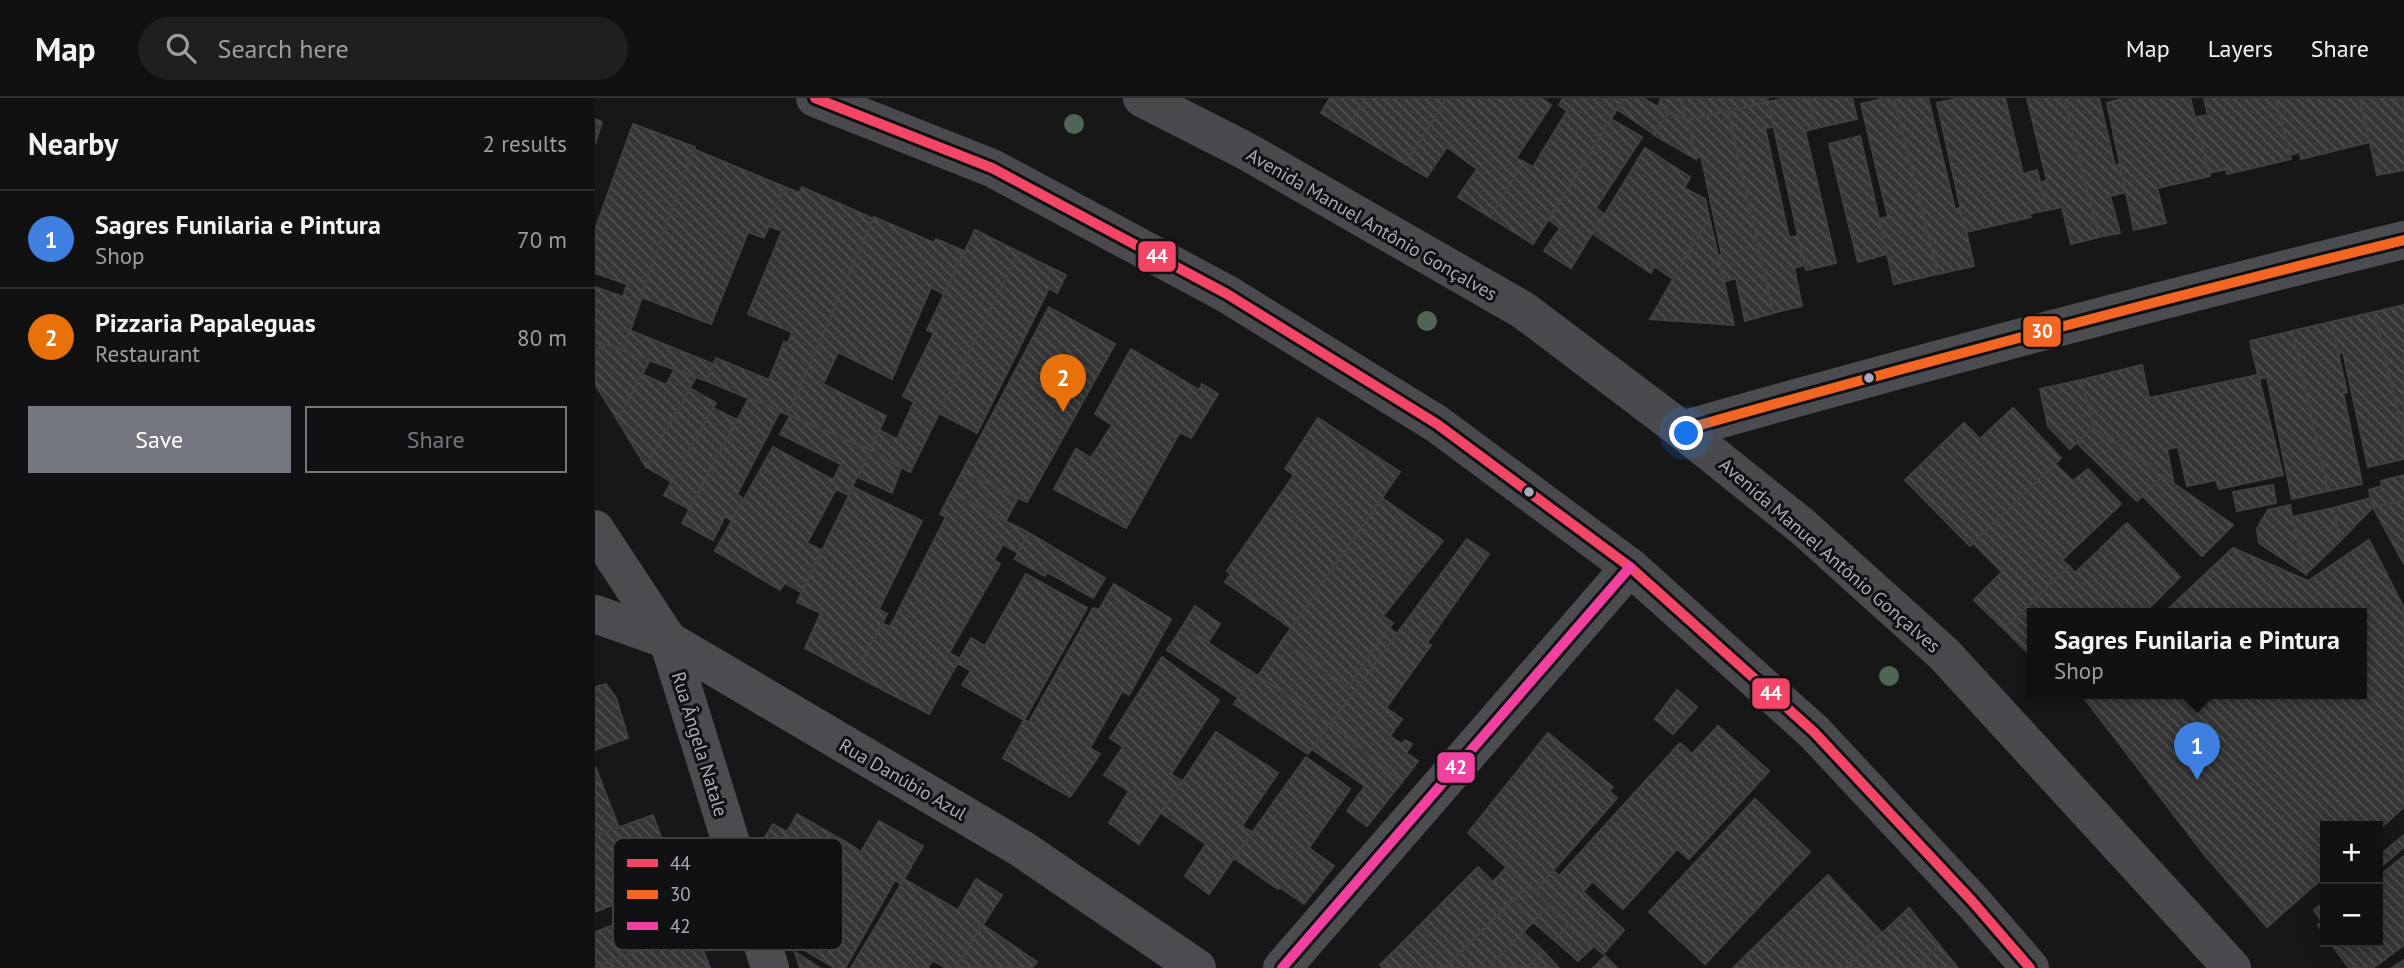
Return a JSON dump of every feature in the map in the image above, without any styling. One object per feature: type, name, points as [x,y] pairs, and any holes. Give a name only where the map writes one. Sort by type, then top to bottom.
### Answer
[{"type":"main road","points":[[815,98],[992,168],[1227,294],[1437,424],[1630,567],[1814,733],[1972,901],[2030,968]]},
{"type":"main road","name":"Avenida Manuel Antônio Gonçalves","points":[[1142,98],[1246,150],[1523,310],[1682,430],[1803,527],[1944,654],[2232,968]]},
{"type":"street","points":[[1682,430],[2216,286],[2404,240]]},
{"type":"street","points":[[595,529],[668,640]]},
{"type":"street","points":[[1282,968],[1630,567]]},
{"type":"street","name":"Rua Danúbio Azul","points":[[595,614],[668,640],[1022,849],[1198,968]]},
{"type":"street","name":"Rua Ângela Natale","points":[[668,640],[729,838]]},
{"type":"street","name":"Rua Ângela Natale","points":[[763,950],[769,968]]},
{"type":"building","points":[[1330,98],[1366,98],[1347,129],[1321,113]]},
{"type":"building","points":[[1366,98],[1446,99],[1405,164],[1347,129]]},
{"type":"building","points":[[1447,98],[1541,98],[1551,105],[1516,158],[1524,162],[1490,217],[1458,197],[1477,169],[1447,147],[1427,177],[1405,164]]},
{"type":"building","points":[[1563,98],[1624,98],[1533,244],[1490,217],[1524,162],[1533,167],[1567,111],[1559,105]]},
{"type":"building","points":[[1624,98],[1643,98],[1668,113],[1654,134],[1617,109]]},
{"type":"building","points":[[1661,98],[1681,98],[1687,120],[1658,107]]},
{"type":"building","points":[[1681,98],[1767,98],[1768,102],[1687,120]]},
{"type":"building","points":[[1785,98],[1809,98],[1816,128],[1805,131],[1836,263],[1806,270],[1768,102]]},
{"type":"building","points":[[1809,98],[1852,98],[1857,119],[1816,128]]},
{"type":"building","points":[[1894,98],[1938,274],[1894,284],[1879,219],[1888,217],[1861,104]]},
{"type":"building","points":[[1894,98],[1928,98],[1955,209],[1961,208],[1974,266],[1938,274]]},
{"type":"building","points":[[1959,98],[2005,98],[2023,174],[2037,170],[2047,210],[2029,214],[2031,217],[1966,232],[1937,103]]},
{"type":"building","points":[[2027,98],[2064,98],[2099,237],[2071,244],[2062,207],[2047,210],[2040,182],[2047,181]]},
{"type":"building","points":[[2064,98],[2099,98],[2115,166],[2120,164],[2126,192],[2110,196],[2120,233],[2099,237]]},
{"type":"building","points":[[2124,98],[2190,98],[2210,176],[2157,188],[2166,223],[2134,230],[2107,103]]},
{"type":"building","points":[[2204,98],[2276,98],[2291,159],[2227,174],[2226,169],[2209,173],[2195,117],[2208,115]]},
{"type":"building","points":[[2360,98],[2370,142],[2301,159],[2300,152],[2290,155],[2276,99]]},
{"type":"building","points":[[2360,98],[2404,98],[2404,170],[2377,175]]},
{"type":"building","points":[[1768,102],[1774,127],[1765,128],[1789,237],[1798,236],[1805,265],[1794,268],[1802,306],[1773,313],[1728,111]]},
{"type":"building","points":[[1728,111],[1773,313],[1745,321],[1736,278],[1723,282],[1718,255],[1722,255],[1701,156],[1696,158],[1687,120]]},
{"type":"building","points":[[1668,113],[1687,120],[1696,159],[1654,135]]},
{"type":"building","points":[[595,119],[602,122],[595,144]]},
{"type":"building","points":[[1611,119],[1642,137],[1596,208],[1604,214],[1571,268],[1544,251],[1560,228],[1549,220]]},
{"type":"building","points":[[633,124],[695,147],[623,351],[595,341],[595,287],[623,297],[627,284],[595,273],[595,230]]},
{"type":"building","points":[[1860,136],[1887,254],[1858,262],[1829,144]]},
{"type":"building","points":[[1645,148],[1690,177],[1684,188],[1705,199],[1709,217],[1673,279],[1654,266],[1651,273],[1593,234]]},
{"type":"building","points":[[693,149],[785,187],[764,238],[748,232],[711,324],[641,297]]},
{"type":"building","points":[[785,187],[799,193],[802,187],[874,219],[788,415],[707,381],[716,358],[769,380],[784,342],[788,343],[792,332],[748,314],[782,231],[768,226]]},
{"type":"building","points":[[874,217],[934,243],[936,239],[964,251],[944,294],[931,287],[892,379],[838,352],[823,384],[886,416],[870,450],[788,415]]},
{"type":"building","points":[[1709,217],[1734,325],[1650,319],[1673,279]]},
{"type":"building","points":[[975,230],[1019,252],[910,472],[870,450],[879,430],[897,439],[914,402],[903,396],[934,333],[927,330]]},
{"type":"building","points":[[1019,252],[1066,275],[1057,293],[1049,288],[977,433],[939,413]]},
{"type":"building","points":[[2404,305],[2404,437],[2374,312]]},
{"type":"building","points":[[1049,307],[1115,344],[1027,502],[962,472]]},
{"type":"building","points":[[2374,312],[2404,437],[2404,459],[2368,467],[2343,352],[2338,354],[2331,322]]},
{"type":"building","points":[[2331,322],[2347,392],[2343,393],[2362,484],[2328,491],[2292,331]]},
{"type":"building","points":[[629,330],[713,364],[707,381],[623,351]]},
{"type":"building","points":[[2292,331],[2328,491],[2292,499],[2267,377],[2259,379],[2250,341]]},
{"type":"building","points":[[595,341],[604,344],[595,352]]},
{"type":"building","points":[[604,344],[650,360],[617,419],[595,384],[595,352]]},
{"type":"building","points":[[1131,349],[1199,390],[1202,384],[1218,394],[1191,438],[1180,432],[1126,528],[1054,489],[1076,449],[1091,458],[1112,425],[1095,414]]},
{"type":"building","points":[[2142,365],[2149,398],[2258,375],[2283,475],[2219,489],[2216,480],[2187,486],[2178,447],[2167,449],[2174,485],[2094,429],[2081,380]]},
{"type":"building","points":[[675,369],[696,377],[646,467],[617,419],[642,374],[666,385]]},
{"type":"building","points":[[2081,380],[2094,426],[2070,449],[2048,426],[2040,389]]},
{"type":"building","points":[[690,388],[716,403],[672,482],[646,467]]},
{"type":"building","points":[[749,398],[780,411],[737,494],[744,500],[732,521],[725,516],[713,540],[682,523]]},
{"type":"building","points":[[713,408],[737,420],[689,509],[664,495]]},
{"type":"building","points":[[2013,408],[2061,458],[1970,546],[1905,480],[1964,423],[1980,439]]},
{"type":"building","points":[[790,416],[870,450],[848,495],[836,489],[807,543],[821,550],[801,592],[785,583],[780,590],[715,551],[773,447],[833,480],[841,464],[780,434]]},
{"type":"building","points":[[1318,418],[1400,472],[1291,628],[1225,582],[1231,574],[1227,571],[1294,475],[1285,469]]},
{"type":"building","points":[[2094,426],[2094,429],[2163,476],[2137,501],[2077,443]]},
{"type":"building","points":[[870,450],[901,468],[892,493],[858,477]]},
{"type":"building","points":[[2055,464],[2073,481],[2088,469],[2121,504],[2062,560],[2069,566],[2004,629],[1974,600],[2002,572],[1973,543]]},
{"type":"building","points":[[962,472],[1018,498],[1006,520],[951,493]]},
{"type":"building","points":[[2404,475],[2404,500],[2373,507],[2369,490],[2382,486],[2381,481]]},
{"type":"building","points":[[2163,476],[2233,525],[2202,556],[2142,495]]},
{"type":"building","points":[[2273,485],[2276,503],[2237,511],[2233,492]]},
{"type":"building","points":[[853,487],[922,521],[879,609],[887,614],[855,675],[805,648],[821,613],[797,602]]},
{"type":"building","points":[[951,493],[1029,533],[1018,553],[1003,544],[994,560],[1000,564],[949,653],[960,659],[929,714],[855,675],[882,623],[890,627],[946,517],[940,514]]},
{"type":"building","points":[[1382,498],[1443,541],[1383,616],[1393,623],[1348,687],[1282,641]]},
{"type":"building","points":[[2371,498],[2373,507],[2340,541],[2333,508]]},
{"type":"building","points":[[2404,500],[2404,564],[2373,507]]},
{"type":"building","points":[[2290,505],[2306,574],[2259,543],[2257,529],[2268,510]]},
{"type":"building","points":[[2333,508],[2340,541],[2306,574],[2292,517]]},
{"type":"building","points":[[2127,523],[2180,577],[2149,608],[2027,608],[2027,652],[2004,629],[2069,566],[2075,573]]},
{"type":"building","points":[[1029,533],[1105,578],[1093,598],[1047,572],[1045,576],[1015,559]]},
{"type":"building","points":[[1467,539],[1489,554],[1427,643],[1431,645],[1386,708],[1402,719],[1390,736],[1402,744],[1405,740],[1412,744],[1406,753],[1418,761],[1402,782],[1330,724]]},
{"type":"building","points":[[2369,540],[2404,608],[2404,807],[2383,826],[2383,821],[2320,821],[2320,880],[2267,927],[2204,854],[2085,699],[2367,699],[2367,608],[2169,608],[2233,548],[2308,581]]},
{"type":"building","points":[[1026,574],[1087,608],[1024,720],[962,685],[971,671],[957,663],[971,638],[985,646]]},
{"type":"building","points":[[1114,584],[1171,619],[1129,695],[1122,691],[1090,748],[1100,754],[1070,797],[1003,758],[1024,720],[1029,722],[1093,608],[1099,610]]},
{"type":"building","points":[[1195,606],[1220,624],[1208,642],[1183,626]]},
{"type":"building","points":[[1183,626],[1255,674],[1239,698],[1167,650]]},
{"type":"building","points":[[1389,628],[1397,634],[1330,724],[1258,676],[1282,641],[1348,687]]},
{"type":"building","points":[[1162,657],[1219,700],[1171,774],[1182,781],[1139,844],[1109,823],[1129,791],[1104,775],[1123,747],[1110,738]]},
{"type":"building","points":[[1255,674],[1330,724],[1308,754],[1234,704]]},
{"type":"building","points":[[606,684],[616,698],[628,738],[595,750],[595,687]]},
{"type":"building","points":[[1677,690],[1697,707],[1673,734],[1655,719]]},
{"type":"building","points":[[1330,724],[1402,782],[1367,826],[1347,811],[1365,786],[1312,749]]},
{"type":"building","points":[[1718,726],[1769,771],[1689,859],[1677,849],[1623,909],[1592,881],[1583,892],[1624,930],[1603,954],[1534,892],[1553,870],[1559,876],[1680,743],[1692,754]]},
{"type":"building","points":[[1216,732],[1278,773],[1242,826],[1252,832],[1209,894],[1185,876],[1206,844],[1161,813]]},
{"type":"building","points":[[1548,733],[1613,787],[1609,791],[1617,798],[1534,892],[1468,833]]},
{"type":"building","points":[[1306,757],[1350,789],[1309,848],[1334,866],[1304,904],[1234,858]]},
{"type":"building","points":[[595,766],[619,828],[595,836]]},
{"type":"building","points":[[1755,799],[1810,852],[1705,964],[1649,912]]},
{"type":"building","points":[[797,814],[839,838],[765,838],[773,824],[787,832]]},
{"type":"building","points":[[653,815],[661,838],[613,838],[613,905],[595,912],[595,836]]},
{"type":"building","points":[[879,821],[923,846],[901,884],[895,880],[845,968],[835,968],[804,950],[843,950],[843,847],[846,842],[861,852]]},
{"type":"building","points":[[2404,835],[2404,847],[2383,865],[2383,853]]},
{"type":"building","points":[[2404,856],[2404,945],[2373,968],[2349,968],[2334,947],[2383,947],[2383,873]]},
{"type":"building","points":[[1478,867],[1493,882],[1507,867],[1527,886],[1445,968],[1383,968],[1380,965]]},
{"type":"building","points":[[1828,875],[1882,933],[1845,968],[1733,968]]},
{"type":"building","points":[[904,879],[958,910],[976,879],[1002,895],[955,968],[946,968],[932,960],[928,968],[851,968]]},
{"type":"building","points":[[1527,886],[1550,905],[1535,920],[1513,900]]},
{"type":"building","points":[[1513,900],[1535,920],[1488,968],[1445,968]]},
{"type":"building","points":[[1550,905],[1570,924],[1554,940],[1533,922]]},
{"type":"building","points":[[2320,905],[2320,919],[2314,910]]},
{"type":"building","points":[[1909,908],[1939,945],[1914,968],[1845,968]]},
{"type":"building","points":[[1570,924],[1594,946],[1578,961],[1554,940]]},
{"type":"building","points":[[613,925],[613,950],[640,950],[595,967],[595,932]]},
{"type":"building","points":[[983,925],[1037,962],[1032,968],[955,968]]},
{"type":"building","points":[[1523,932],[1543,951],[1527,968],[1488,968]]},
{"type":"building","points":[[1939,945],[1958,968],[1914,968]]},
{"type":"building","points":[[640,950],[703,950],[710,968],[595,968]]},
{"type":"building","points":[[1543,951],[1559,968],[1527,968]]},
{"type":"building","points":[[795,952],[820,968],[800,968]]},
{"type":"building","points":[[1605,956],[1617,968],[1593,968]]},
{"type":"building","points":[[2404,960],[2404,968],[2392,968]]},
{"type":"transit line","name":"44","points":[[815,98],[992,168],[1227,294],[1437,424],[1630,567],[1814,732],[1972,901],[2030,968]]},
{"type":"transit line","name":"30","points":[[1682,430],[2042,332],[2404,240]]},
{"type":"transit line","name":"42","points":[[1282,968],[1630,567]]},
{"type":"place","name":"Pizzaria Papaleguas","points":[[1063,412]]},
{"type":"place","name":"Sagres Funilaria e Pintura","points":[[2197,780]]}]
